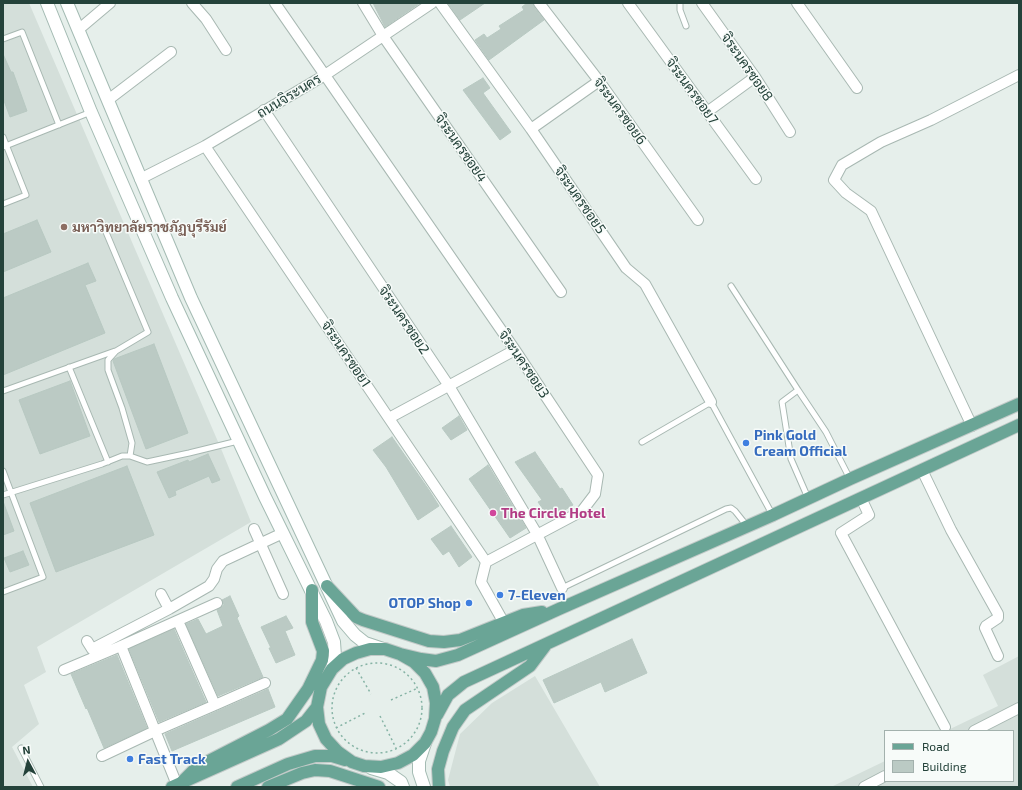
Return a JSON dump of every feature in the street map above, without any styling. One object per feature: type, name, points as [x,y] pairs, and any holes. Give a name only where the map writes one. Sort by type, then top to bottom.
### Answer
[{"type":"main road","points":[[47,3],[91,112],[172,298],[326,621],[334,642],[335,656],[332,669]]},
{"type":"main road","points":[[67,3],[191,298],[343,621],[355,635],[365,643],[421,660],[436,662],[458,655],[1019,404]]},
{"type":"main road","points":[[424,787],[419,772],[419,761],[425,743],[431,732],[435,719],[448,695],[464,682],[1019,425]]},
{"type":"main road","points":[[327,586],[359,618],[429,641],[444,642],[460,640],[523,615],[559,609]]},
{"type":"main road","points":[[177,785],[197,767],[269,730],[287,719],[308,689],[322,660],[323,651],[312,622],[312,590]]},
{"type":"main road","points":[[439,787],[438,769],[443,751],[453,727],[465,710],[530,666],[547,643]]},
{"type":"main road","points":[[352,762],[338,752],[326,739],[319,724],[317,706],[321,686],[332,669],[343,659],[370,649],[385,649]]},
{"type":"main road","points":[[400,654],[414,662],[425,673],[433,687],[436,703],[435,719]]},
{"type":"main road","points":[[177,785],[279,739],[306,721],[317,706]]},
{"type":"main road","points":[[364,766],[381,767],[398,763],[413,755],[425,743]]},
{"type":"main road","points":[[237,787],[288,764],[315,756],[332,756],[388,773],[401,782],[403,787]]},
{"type":"main road","points":[[268,787],[302,773],[315,770],[330,771],[379,787]]},
{"type":"street","points":[[78,30],[110,3]]},
{"type":"street","points":[[192,3],[206,19],[226,50]]},
{"type":"street","name":"จิระนครซอย3","points":[[275,3],[515,350],[598,475],[595,494],[582,511],[486,562]]},
{"type":"street","name":"จิระนครซอย4","points":[[363,3],[383,36],[561,292]]},
{"type":"street","name":"ถนนจิระนคร","points":[[140,179],[205,146],[324,75],[432,3]]},
{"type":"street","name":"จิระนครซอย5","points":[[440,3],[531,129],[626,268],[645,284],[711,402]]},
{"type":"street","name":"จิระนครซอย6","points":[[539,3],[599,81],[698,220]]},
{"type":"street","name":"จิระนครซอย7","points":[[628,3],[756,179]]},
{"type":"street","name":"จิระนครซอย8","points":[[702,3],[755,76],[790,132]]},
{"type":"street","points":[[797,3],[856,88]]},
{"type":"street","points":[[108,100],[172,52]]},
{"type":"street","points":[[972,426],[871,211],[846,193],[834,180],[842,165],[880,142],[931,120],[1019,75]]},
{"type":"street","points":[[707,112],[755,76]]},
{"type":"street","points":[[531,129],[599,81]]},
{"type":"street","name":"จิระนครซอย2","points":[[264,110],[449,386],[537,534],[562,588]]},
{"type":"street","name":"จิระนครซอย1","points":[[205,146],[486,562]]},
{"type":"street","points":[[389,418],[515,350]]},
{"type":"street","points":[[922,470],[951,530],[998,614],[998,618],[985,628],[998,656]]},
{"type":"street","points":[[861,498],[869,515],[841,533],[944,727]]},
{"type":"street","points":[[254,529],[283,594]]},
{"type":"street","points":[[87,641],[92,649],[169,609],[209,586],[217,569],[223,561],[283,533]]},
{"type":"street","points":[[486,562],[481,582],[504,623]]},
{"type":"street","points":[[161,594],[169,609]]},
{"type":"street","points":[[64,670],[218,603]]},
{"type":"street","points":[[178,621],[215,705]]},
{"type":"street","points":[[121,646],[177,785]]},
{"type":"street","points":[[102,756],[265,683]]},
{"type":"street","points":[[976,730],[1019,708]]},
{"type":"street","points":[[864,787],[884,777]]},
{"type":"lane","points":[[680,3],[680,10],[686,26]]},
{"type":"lane","points":[[3,40],[22,32],[59,125]]},
{"type":"lane","points":[[5,146],[91,112]]},
{"type":"lane","points":[[3,137],[5,146],[26,195],[3,204]]},
{"type":"lane","points":[[3,390],[116,350],[148,332],[103,225]]},
{"type":"lane","points":[[731,286],[826,432],[850,479]]},
{"type":"lane","points":[[116,350],[108,360],[108,370],[130,434],[132,443],[130,456]]},
{"type":"lane","points":[[69,367],[108,462]]},
{"type":"lane","points":[[798,390],[782,402],[791,459],[809,498]]},
{"type":"lane","points":[[642,442],[711,402],[773,515]]},
{"type":"lane","points":[[3,496],[11,492],[108,462],[122,456],[130,456],[147,462],[239,441]]},
{"type":"lane","points":[[3,471],[43,577],[3,592]]},
{"type":"lane","points":[[562,588],[726,509],[731,508],[735,511],[748,526]]},
{"type":"lane","points":[[21,748],[41,787]]},
{"type":"path","points":[[384,662],[398,667],[410,676],[418,688],[423,702],[420,723],[417,730],[408,741],[396,749],[379,753],[362,751],[342,738],[336,728],[332,714],[332,700],[336,687],[344,676],[356,668],[370,663],[384,662]]},
{"type":"path","points":[[356,668],[371,694]]},
{"type":"path","points":[[391,700],[418,688]]},
{"type":"path","points":[[336,728],[367,712]]},
{"type":"path","points":[[380,716],[396,749]]},
{"type":"shaded area","name":"มหาวิทยาลัยราชภัฏบุรีรัมย์","points":[[3,3],[29,3],[222,451],[251,522],[37,647],[46,672],[24,685],[39,724],[12,747],[33,787],[3,787]]},
{"type":"shaded area","points":[[1019,656],[1019,787],[831,787],[884,761],[884,782],[1014,782],[1014,730],[948,730],[998,706],[983,675]]},
{"type":"shaded area","points":[[535,676],[600,787],[450,787],[448,780],[460,734],[492,703]]},
{"type":"building","points":[[373,3],[420,3],[385,27]]},
{"type":"building","points":[[448,3],[485,3],[460,20]]},
{"type":"building","points":[[527,3],[533,3],[534,7],[544,20],[489,60],[475,40],[484,34],[487,38],[501,29],[499,26],[524,10],[522,7]]},
{"type":"building","points":[[3,54],[11,72],[13,72],[27,111],[10,117],[3,98]]},
{"type":"building","points":[[483,78],[490,88],[483,93],[511,132],[500,140],[463,90]]},
{"type":"building","points":[[37,220],[51,252],[3,272],[3,234]]},
{"type":"building","points":[[88,263],[96,281],[85,285],[105,333],[3,375],[3,298]]},
{"type":"building","points":[[154,344],[188,433],[146,449],[113,361],[114,359]]},
{"type":"building","points":[[70,381],[90,436],[40,454],[19,400]]},
{"type":"building","points":[[459,416],[467,430],[451,440],[442,428]]},
{"type":"building","points":[[392,437],[439,506],[418,520],[386,467],[373,450]]},
{"type":"building","points":[[535,452],[560,489],[562,488],[573,505],[550,519],[538,502],[542,500],[515,462]]},
{"type":"building","points":[[208,454],[220,480],[212,483],[209,476],[175,491],[176,495],[169,498],[157,472],[188,460],[189,462]]},
{"type":"building","points":[[488,465],[526,528],[510,538],[469,479]]},
{"type":"building","points":[[127,466],[154,535],[56,572],[30,503]]},
{"type":"building","points":[[4,504],[14,531],[3,535],[3,505]]},
{"type":"building","points":[[451,526],[472,557],[459,567],[449,551],[443,555],[431,539]]},
{"type":"building","points":[[23,551],[29,565],[10,572],[4,558]]},
{"type":"building","points":[[230,596],[239,616],[237,618],[263,677],[218,696],[186,624],[198,619],[206,634],[223,626],[217,610],[224,605],[222,600]]},
{"type":"building","points":[[286,616],[293,628],[285,631],[295,655],[276,663],[261,627]]},
{"type":"building","points":[[174,629],[206,702],[159,722],[129,649]]},
{"type":"building","points":[[632,639],[647,673],[605,692],[601,682],[554,703],[543,680]]},
{"type":"building","points":[[117,655],[147,728],[104,748],[71,674]]},
{"type":"building","points":[[268,689],[275,707],[172,751],[165,734]]},
{"type":"place","name":"มหาวิทยาลัยราชภัฏบุรีรัมย์","points":[[64,227]]},
{"type":"place","name":"Pink Gold Cream Official","points":[[746,443]]},
{"type":"place","name":"The Circle Hotel","points":[[493,513]]},
{"type":"place","name":"7-Eleven","points":[[500,595]]},
{"type":"place","name":"OTOP Shop","points":[[469,603]]},
{"type":"place","name":"Fast Track","points":[[130,759]]}]
